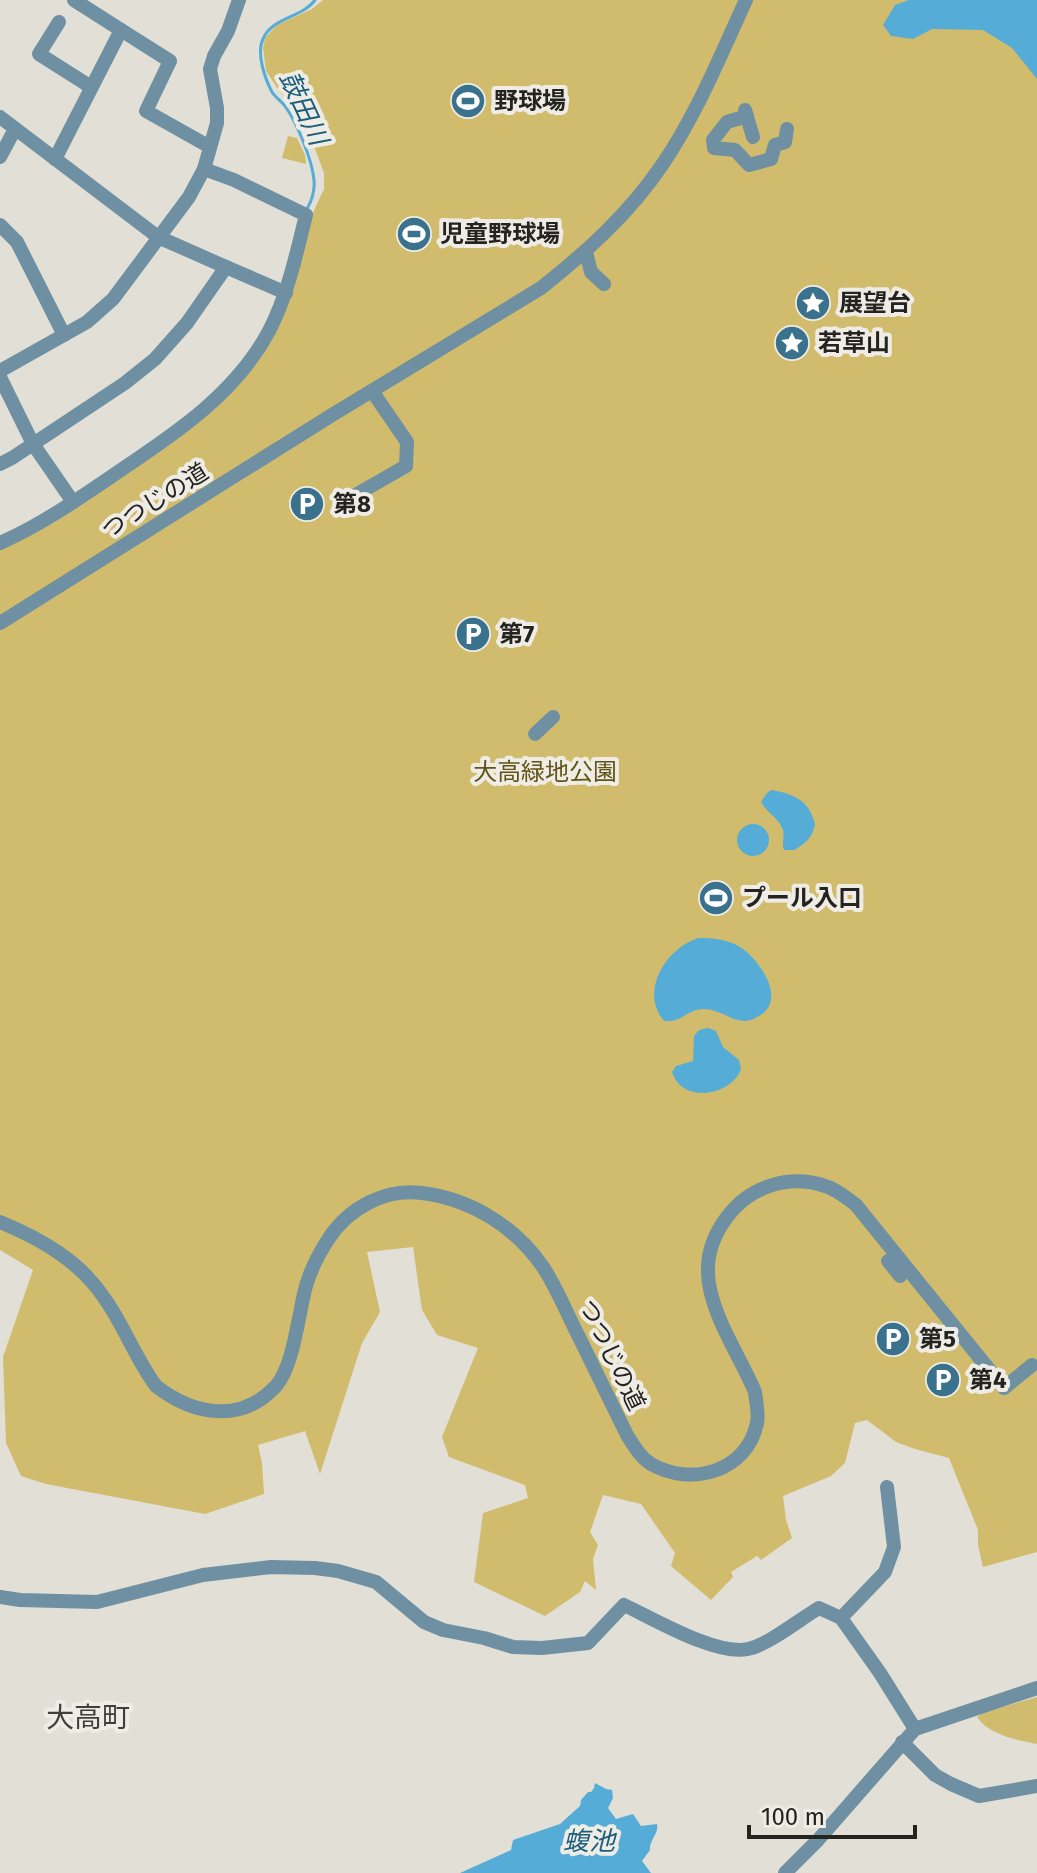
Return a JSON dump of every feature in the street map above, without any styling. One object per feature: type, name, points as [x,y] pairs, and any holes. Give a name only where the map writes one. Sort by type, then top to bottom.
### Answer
[{"type":"street","points":[[74,0],[170,61],[146,111],[210,147]]},
{"type":"street","points":[[73,502],[33,444],[0,374],[87,322],[113,299],[189,197],[204,169],[215,136],[217,108],[210,69],[239,0]]},
{"type":"street","name":"つつじの道","points":[[0,623],[541,288],[586,252],[623,214],[663,164],[704,92],[746,0]]},
{"type":"street","points":[[59,22],[39,54],[91,87]]},
{"type":"street","points":[[55,159],[121,30]]},
{"type":"street","points":[[753,137],[746,113],[727,122],[713,140],[714,148],[735,150],[749,165],[771,159],[775,145],[785,142],[787,129]]},
{"type":"street","points":[[0,157],[6,125],[158,237],[286,293]]},
{"type":"street","points":[[0,543],[23,533],[73,502],[172,436],[208,407],[241,372],[262,342],[286,293],[306,215],[204,169]]},
{"type":"street","points":[[0,225],[17,242],[64,335]]},
{"type":"street","points":[[586,252],[591,272],[604,284]]},
{"type":"street","points":[[0,464],[125,383],[155,359],[187,323],[226,267]]},
{"type":"street","points":[[352,497],[406,466],[407,442],[372,391]]},
{"type":"street","points":[[535,734],[553,717]]},
{"type":"street","name":"つつじの道","points":[[0,1222],[49,1245],[68,1259],[105,1298],[156,1386],[185,1405],[206,1411],[220,1412],[243,1407],[277,1385],[286,1370],[305,1290],[317,1258],[330,1236],[347,1216],[371,1201],[412,1191],[437,1195],[486,1214],[528,1249],[550,1279],[637,1452],[666,1471],[682,1475],[717,1471],[743,1454],[757,1424],[755,1392],[714,1303],[707,1274],[710,1251],[718,1230],[733,1208],[754,1191],[778,1183],[804,1182],[827,1186],[856,1205],[1004,1388],[1032,1365]]},
{"type":"street","points":[[888,1261],[900,1276]]},
{"type":"street","points":[[841,1618],[885,1572],[894,1547],[887,1487]]},
{"type":"street","points":[[0,1597],[97,1602],[203,1575],[271,1567],[315,1568],[376,1582],[424,1622],[443,1630],[513,1647],[542,1648],[588,1643],[624,1605],[714,1647],[731,1650],[748,1649],[764,1642],[819,1608],[841,1618],[915,1729]]},
{"type":"street","points":[[785,1873],[915,1729],[1037,1688]]},
{"type":"street","points":[[902,1742],[935,1775],[979,1796],[1037,1786]]},
{"type":"green space","name":"大高緑地公園","points":[[323,0],[1037,0],[1037,1552],[983,1567],[978,1530],[949,1458],[896,1442],[867,1420],[855,1423],[845,1463],[831,1476],[783,1496],[792,1538],[761,1560],[757,1556],[731,1572],[733,1577],[711,1600],[671,1566],[675,1553],[641,1504],[603,1495],[590,1532],[598,1545],[593,1559],[596,1590],[585,1581],[580,1592],[545,1616],[474,1582],[483,1513],[528,1498],[525,1485],[449,1457],[442,1437],[478,1348],[437,1335],[422,1310],[413,1247],[367,1252],[380,1312],[362,1343],[320,1474],[305,1431],[258,1445],[264,1494],[205,1514],[46,1484],[21,1476],[6,1443],[3,1357],[33,1270],[0,1250],[0,547],[132,469],[264,345],[324,189],[324,173],[293,104],[280,92],[266,71],[263,48],[265,38],[277,25],[312,9]]},
{"type":"green space","points":[[288,136],[297,138],[306,164],[282,158]]},
{"type":"green space","points":[[1037,1697],[1037,1744],[996,1732],[977,1717],[982,1713]]},
{"type":"water","points":[[909,0],[1037,0],[1037,79],[1012,48],[983,30],[932,29],[913,39],[891,36],[883,25],[895,5]]},
{"type":"water","points":[[771,790],[797,798],[807,806],[813,818],[815,825],[812,834],[795,850],[784,850],[781,826],[761,802]]},
{"type":"water","points":[[753,824],[764,829],[769,840],[764,851],[753,856],[742,851],[737,840],[742,829]]},
{"type":"water","points":[[698,938],[730,942],[754,960],[770,988],[769,1007],[762,1014],[745,1021],[704,1009],[677,1020],[664,1021],[655,1003],[658,975],[676,951]]},
{"type":"water","points":[[708,1028],[716,1031],[723,1047],[739,1060],[741,1069],[727,1086],[700,1093],[683,1087],[672,1072],[676,1066],[693,1061],[694,1036],[699,1030]]},
{"type":"water","name":"蝮池","points":[[595,1783],[612,1790],[613,1798],[608,1808],[616,1819],[633,1814],[641,1826],[657,1824],[650,1850],[642,1861],[651,1873],[460,1873],[511,1850],[513,1840],[560,1824],[580,1806],[581,1800],[591,1792]]},
{"type":"waterway","name":"鼓田川","points":[[307,209],[314,187],[310,162],[294,122],[269,87],[260,51],[263,39],[273,26],[303,11],[315,0]]},
{"type":"place","name":"野球場","points":[[468,101]]},
{"type":"place","name":"児童野球場","points":[[414,234]]},
{"type":"place","name":"展望台","points":[[813,303]]},
{"type":"place","name":"若草山","points":[[792,343]]},
{"type":"place","name":"第8","points":[[307,504]]},
{"type":"place","name":"第7","points":[[473,634]]},
{"type":"place","name":"プール入口","points":[[716,898]]},
{"type":"place","name":"第5","points":[[893,1339]]},
{"type":"place","name":"第4","points":[[943,1380]]},
{"type":"district","name":"大高町","points":[[88,1717]]}]
